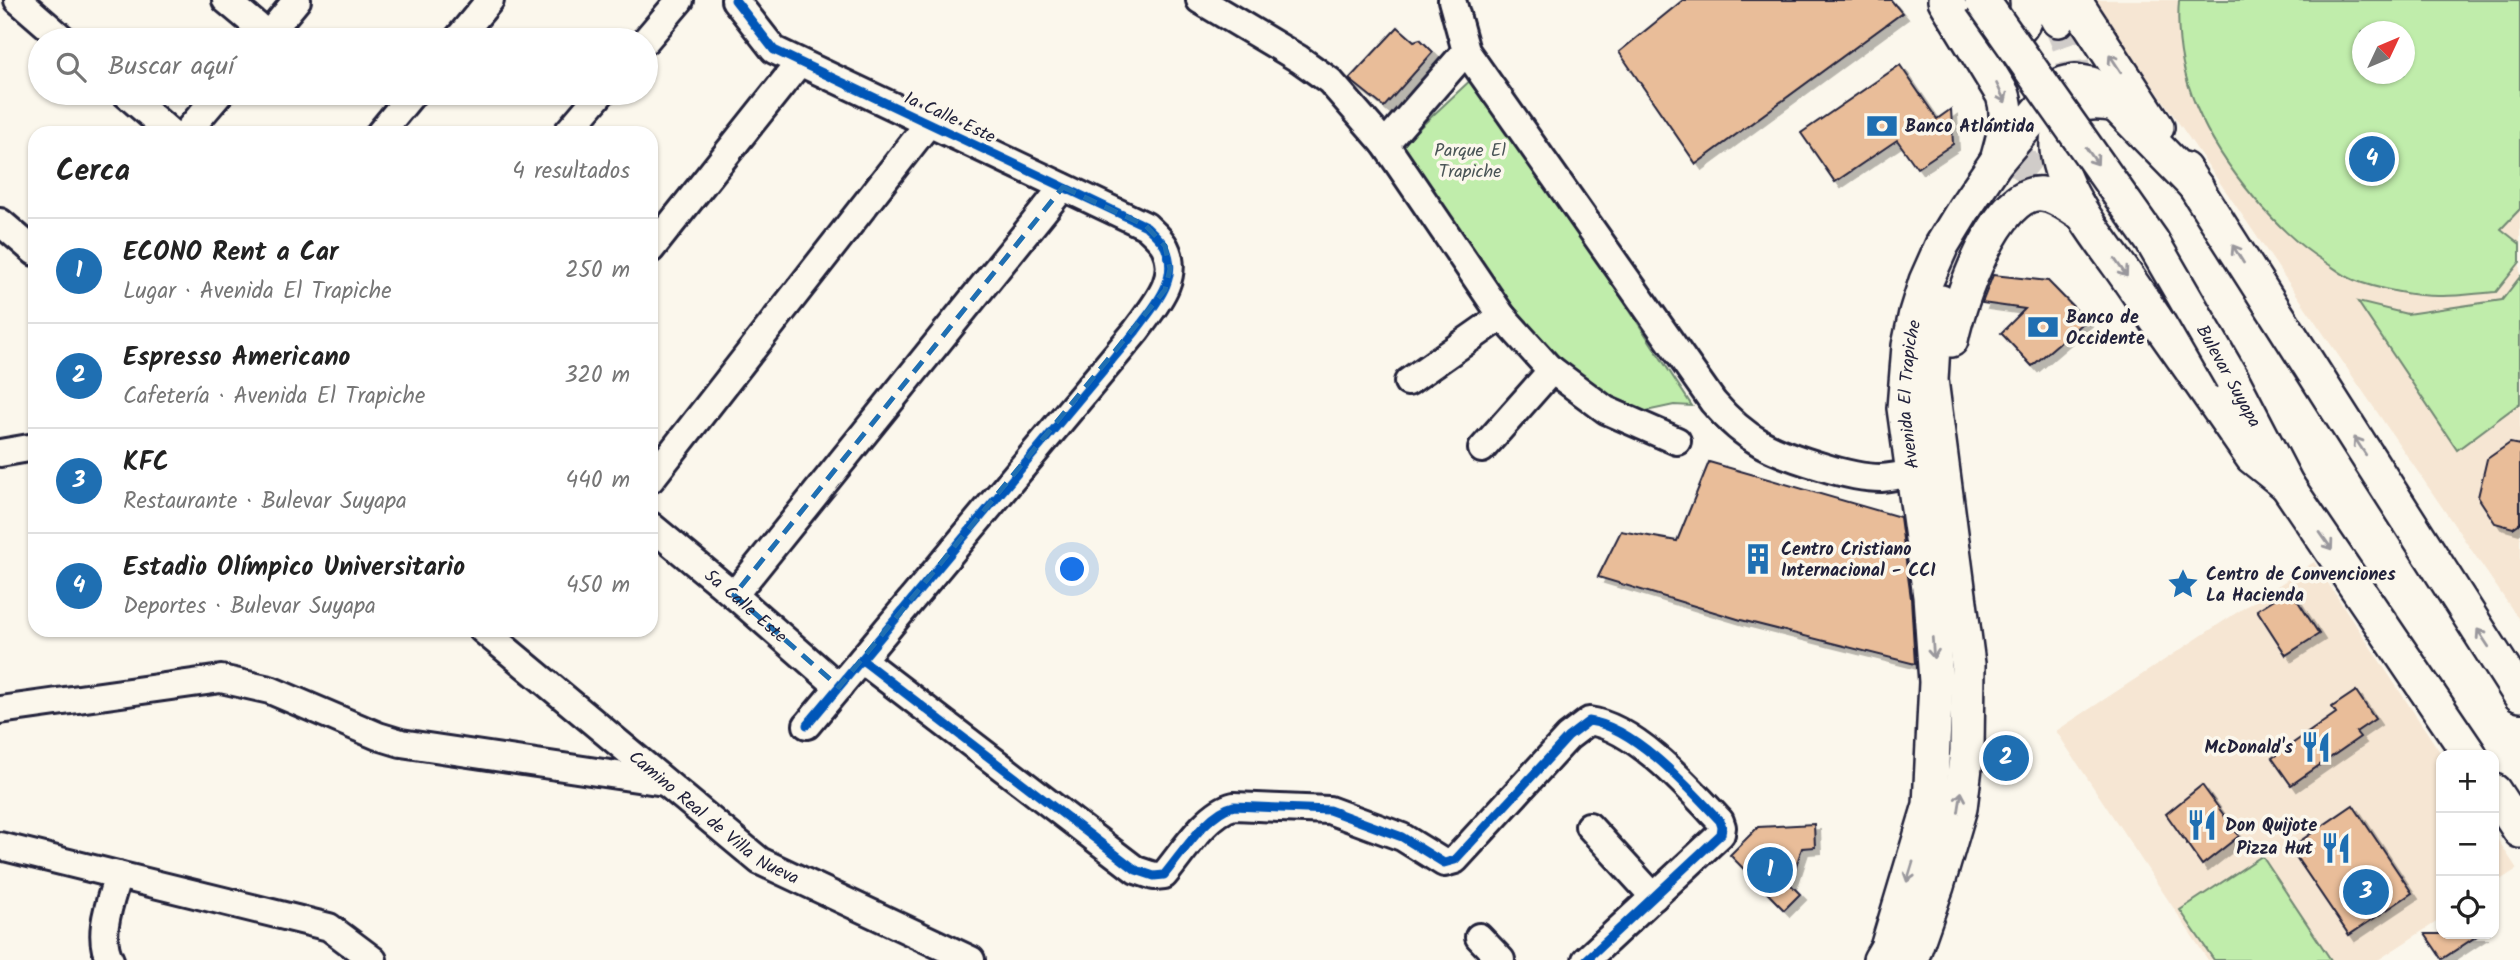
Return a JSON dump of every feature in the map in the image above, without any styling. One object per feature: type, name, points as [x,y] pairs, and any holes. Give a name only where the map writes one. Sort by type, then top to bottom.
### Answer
[{"type":"main road","points":[[1945,0],[2003,95],[2007,109],[2004,169]]},
{"type":"main road","name":"Bulevar Suyapa","points":[[1982,0],[2152,241],[2232,379],[2287,485],[2467,750]]},
{"type":"main road","points":[[1966,34],[1992,42],[2005,39],[2017,32],[2025,21],[2028,0]]},
{"type":"main road","points":[[2060,7],[2197,188],[2267,302],[2520,695]]},
{"type":"main road","name":"Avenida El Trapiche","points":[[1911,960],[1960,808],[1967,751],[1968,664],[1931,380],[1937,312],[1947,282],[1962,246],[2004,169],[2063,84],[2075,81],[2091,84],[2116,104],[2197,188]]},
{"type":"main road","points":[[2116,104],[2087,103],[2069,113],[2061,124],[2057,137],[2059,158],[2081,213],[2252,457],[2287,485]]},
{"type":"main road","name":"Avenida El Trapiche","points":[[1880,960],[1930,805],[1936,682],[1930,596],[1904,408],[1909,346],[1926,281],[1942,245],[1979,185],[2004,169]]},
{"type":"main road","points":[[1940,452],[1946,366],[1953,328],[1975,264],[1996,227],[2018,202],[2029,195],[2052,197],[2081,213]]},
{"type":"main road","points":[[1914,473],[1933,488],[1948,598],[1968,664]]},
{"type":"main road","points":[[2499,799],[2520,831]]},
{"type":"street","points":[[18,0],[50,28]]},
{"type":"street","points":[[226,0],[255,28]]},
{"type":"street","points":[[274,28],[297,0]]},
{"type":"street","points":[[467,28],[490,0]]},
{"type":"street","points":[[656,28],[680,0]]},
{"type":"street","name":"1a Calle Este","points":[[735,0],[774,50],[1146,226],[1165,246],[1170,269],[1165,290],[1136,331],[862,660]]},
{"type":"street","points":[[1452,0],[1466,51],[1713,402],[1732,424],[1755,441],[1781,454],[1850,476],[1881,478],[1914,473]]},
{"type":"street","points":[[1208,2],[1299,58],[1330,82],[1385,144],[1502,316],[1552,370],[1606,410],[1676,441]]},
{"type":"street","points":[[1385,144],[1466,51]]},
{"type":"street","points":[[658,240],[799,63]]},
{"type":"street","points":[[139,105],[164,126]]},
{"type":"street","points":[[192,126],[210,105]]},
{"type":"street","points":[[386,126],[403,105]]},
{"type":"street","points":[[573,126],[591,105]]},
{"type":"street","points":[[658,470],[928,124]]},
{"type":"street","points":[[734,595],[1063,187]]},
{"type":"street","points":[[0,222],[28,246]]},
{"type":"street","points":[[1408,382],[1502,316]]},
{"type":"street","points":[[1482,449],[1552,370]]},
{"type":"street","points":[[0,453],[28,448]]},
{"type":"street","name":"5a Calle Este","points":[[658,532],[839,687]]},
{"type":"street","name":"Camino Real de Villa Nueva","points":[[491,637],[751,854],[769,866],[971,960]]},
{"type":"street","points":[[807,725],[862,660],[1136,870],[1154,876],[1164,875],[1195,836],[1224,808],[1234,806],[1329,810],[1402,837],[1444,863],[1455,860],[1568,737],[1589,721],[1600,722],[1662,762],[1703,802],[1722,827],[1721,834],[1587,960]]},
{"type":"street","points":[[0,710],[221,680],[270,690],[378,736],[401,743],[664,782]]},
{"type":"street","points":[[1588,826],[1654,897]]},
{"type":"street","points":[[0,846],[329,927],[373,960]]},
{"type":"street","points":[[110,960],[105,951],[103,937],[118,875]]},
{"type":"street","points":[[1479,936],[1500,960]]},
{"type":"highlighted area","points":[[1063,187],[1146,226],[1165,246],[1170,269],[1165,290],[839,687],[734,595]]},
{"type":"shaded area","points":[[2094,0],[2520,0],[2520,621],[2236,206]]},
{"type":"shaded area","points":[[2314,562],[2439,750],[2436,750],[2436,922],[2378,960],[2208,960],[2056,731]]},
{"type":"shaded area","points":[[2499,842],[2517,869],[2499,881]]},
{"type":"green space","points":[[2179,0],[2520,0],[2520,209],[2501,229],[2520,244],[2520,262],[2496,292],[2456,296],[2398,292],[2346,276],[2286,232],[2237,177],[2196,107],[2181,56]]},
{"type":"green space","name":"Parque El Trapiche","points":[[1476,75],[1692,406],[1674,405],[1637,413],[1611,401],[1558,365],[1522,329],[1398,148]]},
{"type":"green space","points":[[2520,277],[2520,403],[2457,450],[2358,302],[2407,314],[2502,300]]},
{"type":"green space","points":[[2262,856],[2331,960],[2214,960],[2180,910]]},
{"type":"building","points":[[1683,0],[1891,0],[1902,13],[1696,164],[1619,52]]},
{"type":"building","points":[[1398,27],[1414,41],[1420,39],[1433,52],[1384,107],[1349,79]]},
{"type":"building","name":"Banco Atlántida","points":[[1900,65],[1937,119],[1951,109],[1953,144],[1917,168],[1897,140],[1835,182],[1801,133]]},
{"type":"building","name":"Banco de Occidente","points":[[1993,275],[2048,281],[2086,320],[2032,366],[2001,333],[2025,309],[1982,303]]},
{"type":"building","points":[[2510,443],[2520,445],[2520,523],[2513,528],[2495,523],[2478,497],[2487,459]]},
{"type":"building","name":"Centro Cristiano Internacional - CCI","points":[[1709,462],[1900,517],[1911,598],[1915,664],[1741,620],[1598,577],[1621,531],[1677,541]]},
{"type":"building","points":[[2290,589],[2319,634],[2286,655],[2257,610]]},
{"type":"building","name":"McDonald's","points":[[2356,691],[2375,719],[2356,732],[2360,737],[2291,785],[2272,758],[2336,713],[2332,707]]},
{"type":"building","name":"Don Quijote","points":[[2202,785],[2239,836],[2202,865],[2166,814]]},
{"type":"building","points":[[2353,805],[2412,893],[2349,935],[2290,848]]},
{"type":"building","points":[[1814,824],[1815,847],[1802,848],[1790,884],[1800,894],[1784,910],[1730,855],[1758,827]]},
{"type":"building","points":[[2425,934],[2436,934],[2436,939],[2472,939],[2442,959]]},
{"type":"tunnel","points":[[2012,176],[2059,114],[2071,86],[2072,58],[2058,20]]},
{"type":"cycle path","points":[[735,0],[774,50],[1146,226],[1159,238],[1169,259],[1170,270],[1163,292],[1136,331],[807,725]]},
{"type":"cycle path","points":[[862,660],[1136,870],[1154,876],[1164,875],[1214,816],[1234,806],[1329,810],[1402,837],[1444,863],[1455,860],[1568,737],[1589,721],[1607,726],[1625,735],[1660,761],[1707,807],[1722,827],[1721,834],[1586,960]]},
{"type":"place","name":"Banco Atlántida","points":[[1882,126]]},
{"type":"place","name":"Estadio Olímpico Universitario","points":[[2372,159]]},
{"type":"place","name":"Banco de Occidente","points":[[2043,327]]},
{"type":"place","name":"Centro Cristiano Internacional - CCI","points":[[1758,559]]},
{"type":"place","name":"Centro de Convenciones La Hacienda","points":[[2183,584]]},
{"type":"place","name":"McDonald's","points":[[2316,747]]},
{"type":"place","name":"Espresso Americano","points":[[2006,758]]},
{"type":"place","name":"Don Quijote","points":[[2202,825]]},
{"type":"place","name":"Pizza Hut","points":[[2336,848]]},
{"type":"place","name":"ECONO Rent a Car","points":[[1770,870]]},
{"type":"place","name":"KFC","points":[[2366,892]]}]
